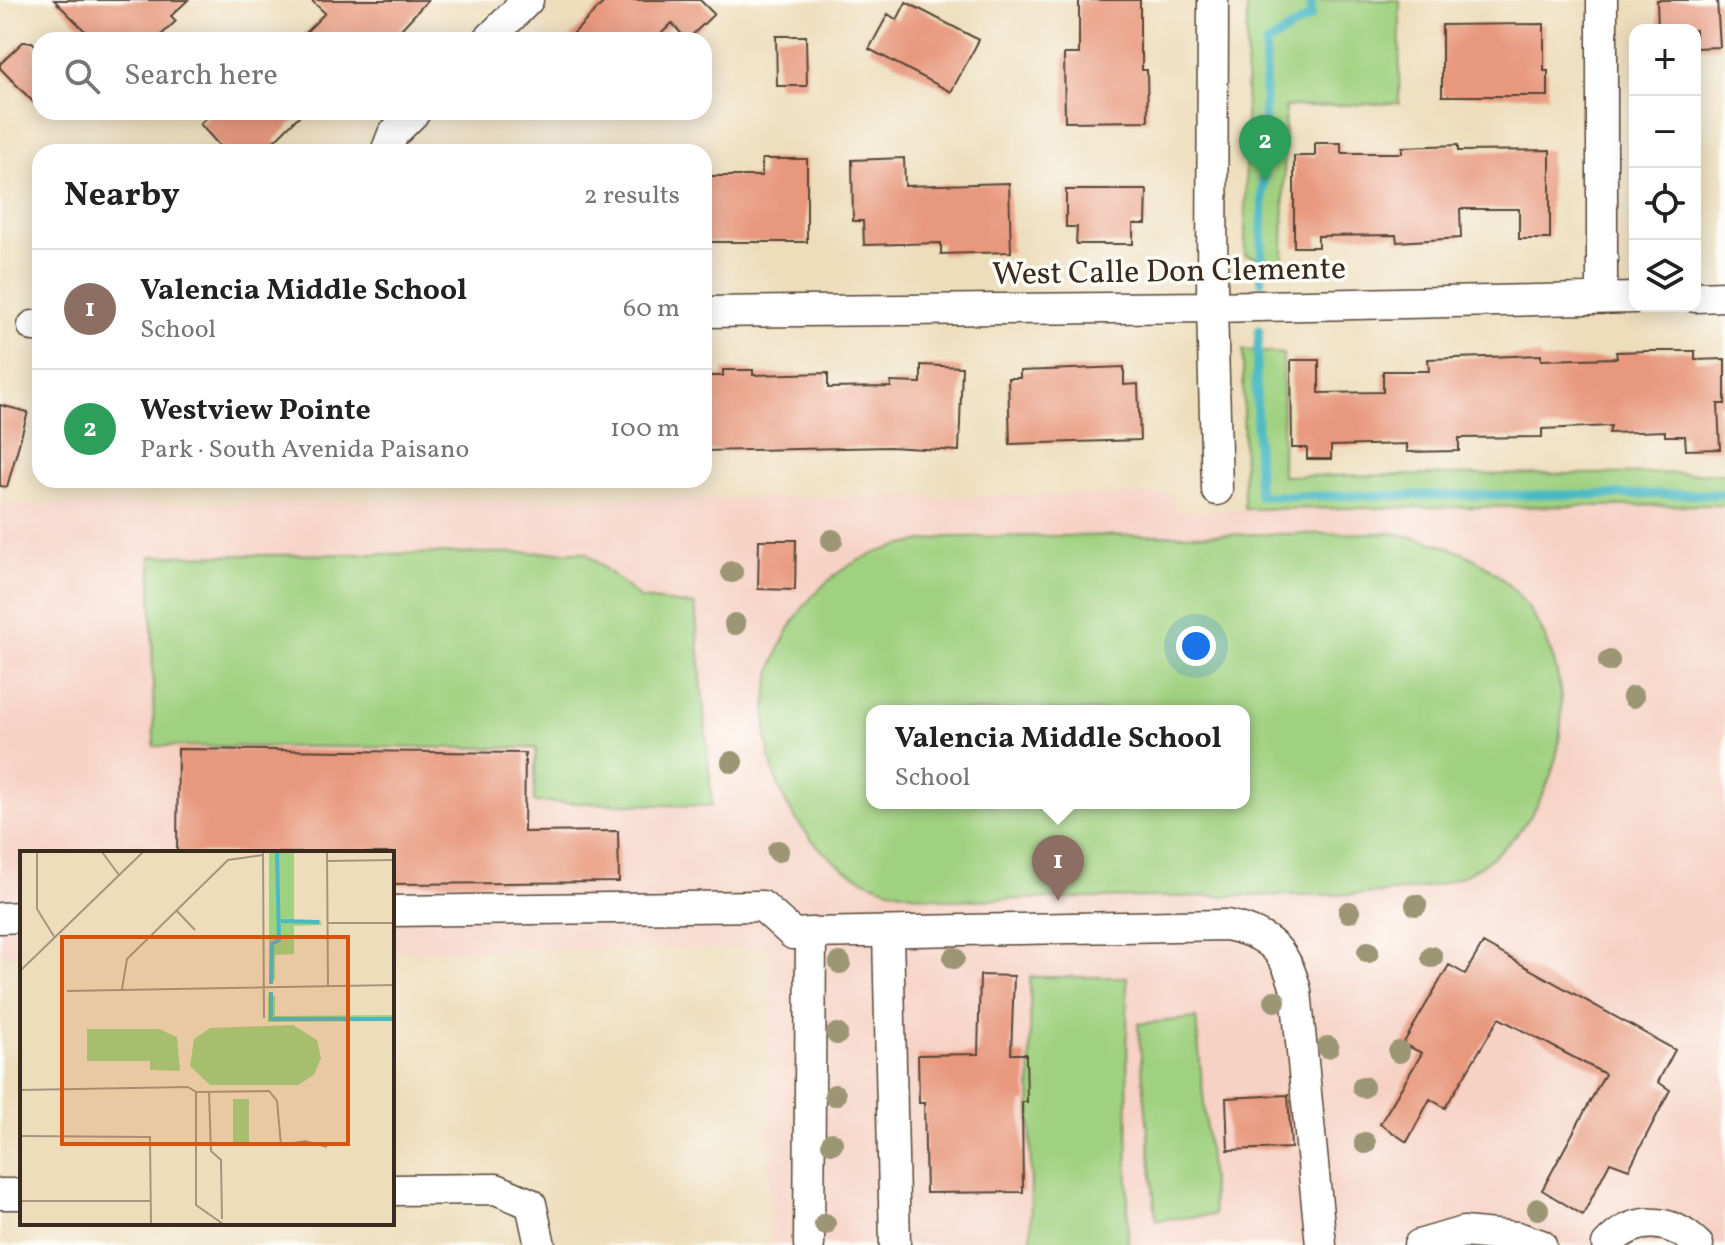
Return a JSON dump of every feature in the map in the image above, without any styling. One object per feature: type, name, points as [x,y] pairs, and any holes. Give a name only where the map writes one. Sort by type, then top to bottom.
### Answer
[{"type":"street","points":[[496,32],[528,0]]},
{"type":"street","points":[[1213,0],[1212,307],[1217,490]]},
{"type":"street","points":[[1602,0],[1602,298]]},
{"type":"street","points":[[389,144],[393,134],[407,120]]},
{"type":"street","points":[[1701,297],[1725,296]]},
{"type":"street","name":"West Calle Don Clemente","points":[[712,312],[1212,307],[1629,298]]},
{"type":"street","points":[[394,911],[762,906],[793,934],[1226,925],[1247,929],[1265,938],[1286,962],[1296,991],[1321,1245]]},
{"type":"street","points":[[0,918],[20,917]]},
{"type":"street","points":[[888,932],[895,1245]]},
{"type":"street","points":[[809,1245],[811,933]]},
{"type":"street","points":[[394,1190],[496,1189],[531,1204],[540,1245]]},
{"type":"street","points":[[1607,1245],[1617,1234],[1634,1225],[1652,1222],[1670,1225],[1687,1234],[1698,1245]]},
{"type":"street","points":[[1419,1245],[1463,1232],[1517,1237],[1541,1245]]},
{"type":"shaded area","points":[[1172,494],[1175,510],[1725,505],[1725,1245],[769,1245],[769,948],[394,951],[394,851],[20,851],[20,955],[0,955],[0,505]]},
{"type":"green space","points":[[1247,0],[1400,0],[1399,103],[1285,107],[1283,263],[1245,255]]},
{"type":"green space","points":[[1243,350],[1283,354],[1282,476],[1725,473],[1725,505],[1244,509]]},
{"type":"green space","points":[[1394,533],[1450,548],[1476,559],[1499,576],[1529,609],[1549,646],[1559,686],[1561,728],[1553,768],[1536,806],[1511,840],[1477,868],[1423,888],[1366,894],[951,900],[881,886],[842,867],[809,836],[785,801],[771,762],[766,721],[770,680],[783,640],[806,604],[850,565],[904,545],[947,537]]},
{"type":"green space","points":[[585,552],[641,599],[695,605],[712,806],[534,802],[536,748],[154,746],[151,556]]},
{"type":"green space","points":[[1030,977],[1127,977],[1128,1245],[1031,1245]]},
{"type":"green space","points":[[1196,1018],[1214,1215],[1156,1220],[1138,1024]]},
{"type":"building","points":[[54,0],[188,0],[171,16],[176,21],[164,32],[86,32]]},
{"type":"building","points":[[311,0],[428,0],[398,32],[306,32],[325,13]]},
{"type":"building","points":[[606,0],[700,0],[714,14],[695,32],[680,32],[672,23],[663,32],[575,32]]},
{"type":"building","points":[[1079,0],[1140,0],[1140,53],[1142,70],[1147,70],[1148,121],[1065,122],[1064,54],[1079,54]]},
{"type":"building","points":[[1657,0],[1717,0],[1720,47],[1701,48],[1701,24],[1658,24]]},
{"type":"building","points":[[906,2],[979,40],[951,92],[869,49],[888,14],[897,20]]},
{"type":"building","points":[[1544,24],[1544,71],[1548,71],[1548,96],[1442,96],[1442,25]]},
{"type":"building","points":[[776,36],[806,36],[807,86],[777,86]]},
{"type":"building","points":[[23,42],[32,42],[32,101],[0,68],[0,64]]},
{"type":"building","points":[[204,120],[295,120],[274,141],[277,144],[218,144],[200,124]]},
{"type":"building","points":[[1315,143],[1341,143],[1341,153],[1402,153],[1402,147],[1458,145],[1458,151],[1550,150],[1550,239],[1519,239],[1519,209],[1460,209],[1461,238],[1397,242],[1396,235],[1318,236],[1318,247],[1294,247],[1294,156],[1315,156]]},
{"type":"building","points":[[904,158],[905,186],[1009,183],[1011,252],[941,254],[941,243],[864,245],[863,221],[853,221],[852,160]]},
{"type":"building","points":[[762,159],[807,159],[807,242],[712,242],[712,176],[762,176]]},
{"type":"building","points":[[1066,190],[1147,190],[1146,224],[1133,224],[1133,244],[1076,244],[1077,227],[1066,227]]},
{"type":"building","points":[[1695,351],[1695,360],[1725,359],[1725,404],[1718,404],[1720,449],[1686,450],[1685,436],[1665,436],[1665,431],[1609,433],[1611,426],[1542,429],[1542,437],[1459,438],[1459,451],[1407,452],[1407,444],[1331,446],[1331,459],[1307,459],[1307,448],[1292,448],[1291,360],[1319,360],[1319,393],[1383,392],[1383,371],[1429,371],[1428,359],[1541,355],[1541,360],[1617,358],[1616,352]]},
{"type":"building","points":[[921,365],[962,367],[959,451],[889,447],[712,451],[712,376],[723,376],[723,370],[753,370],[753,375],[828,373],[828,388],[891,387],[891,382],[921,383]]},
{"type":"building","points":[[1124,367],[1124,385],[1138,384],[1140,440],[1010,444],[1008,378],[1020,378],[1020,371]]},
{"type":"building","points":[[0,405],[28,412],[7,487],[0,486]]},
{"type":"building","points":[[759,540],[796,540],[795,590],[758,589]]},
{"type":"building","points":[[178,749],[525,753],[524,832],[618,831],[619,882],[394,884],[394,851],[177,851]]},
{"type":"building","points":[[1483,943],[1675,1050],[1658,1082],[1670,1090],[1629,1169],[1610,1162],[1583,1215],[1542,1190],[1605,1074],[1499,1018],[1445,1108],[1430,1099],[1407,1142],[1380,1124],[1422,1053],[1403,1044],[1449,965],[1465,974]]},
{"type":"building","points":[[980,975],[1014,976],[1011,1054],[1026,1054],[1027,1102],[1022,1102],[1023,1192],[926,1193],[924,1103],[919,1103],[918,1055],[978,1054]]},
{"type":"building","points":[[1288,1095],[1291,1148],[1228,1150],[1226,1098]]},
{"type":"waterway","points":[[1261,281],[1266,44],[1311,16],[1311,0]]},
{"type":"waterway","points":[[1259,330],[1256,379],[1260,496],[1725,494]]},
{"type":"place","name":"Westview Pointe","points":[[1265,181]]},
{"type":"place","name":"Valencia Middle School","points":[[1058,901]]}]
